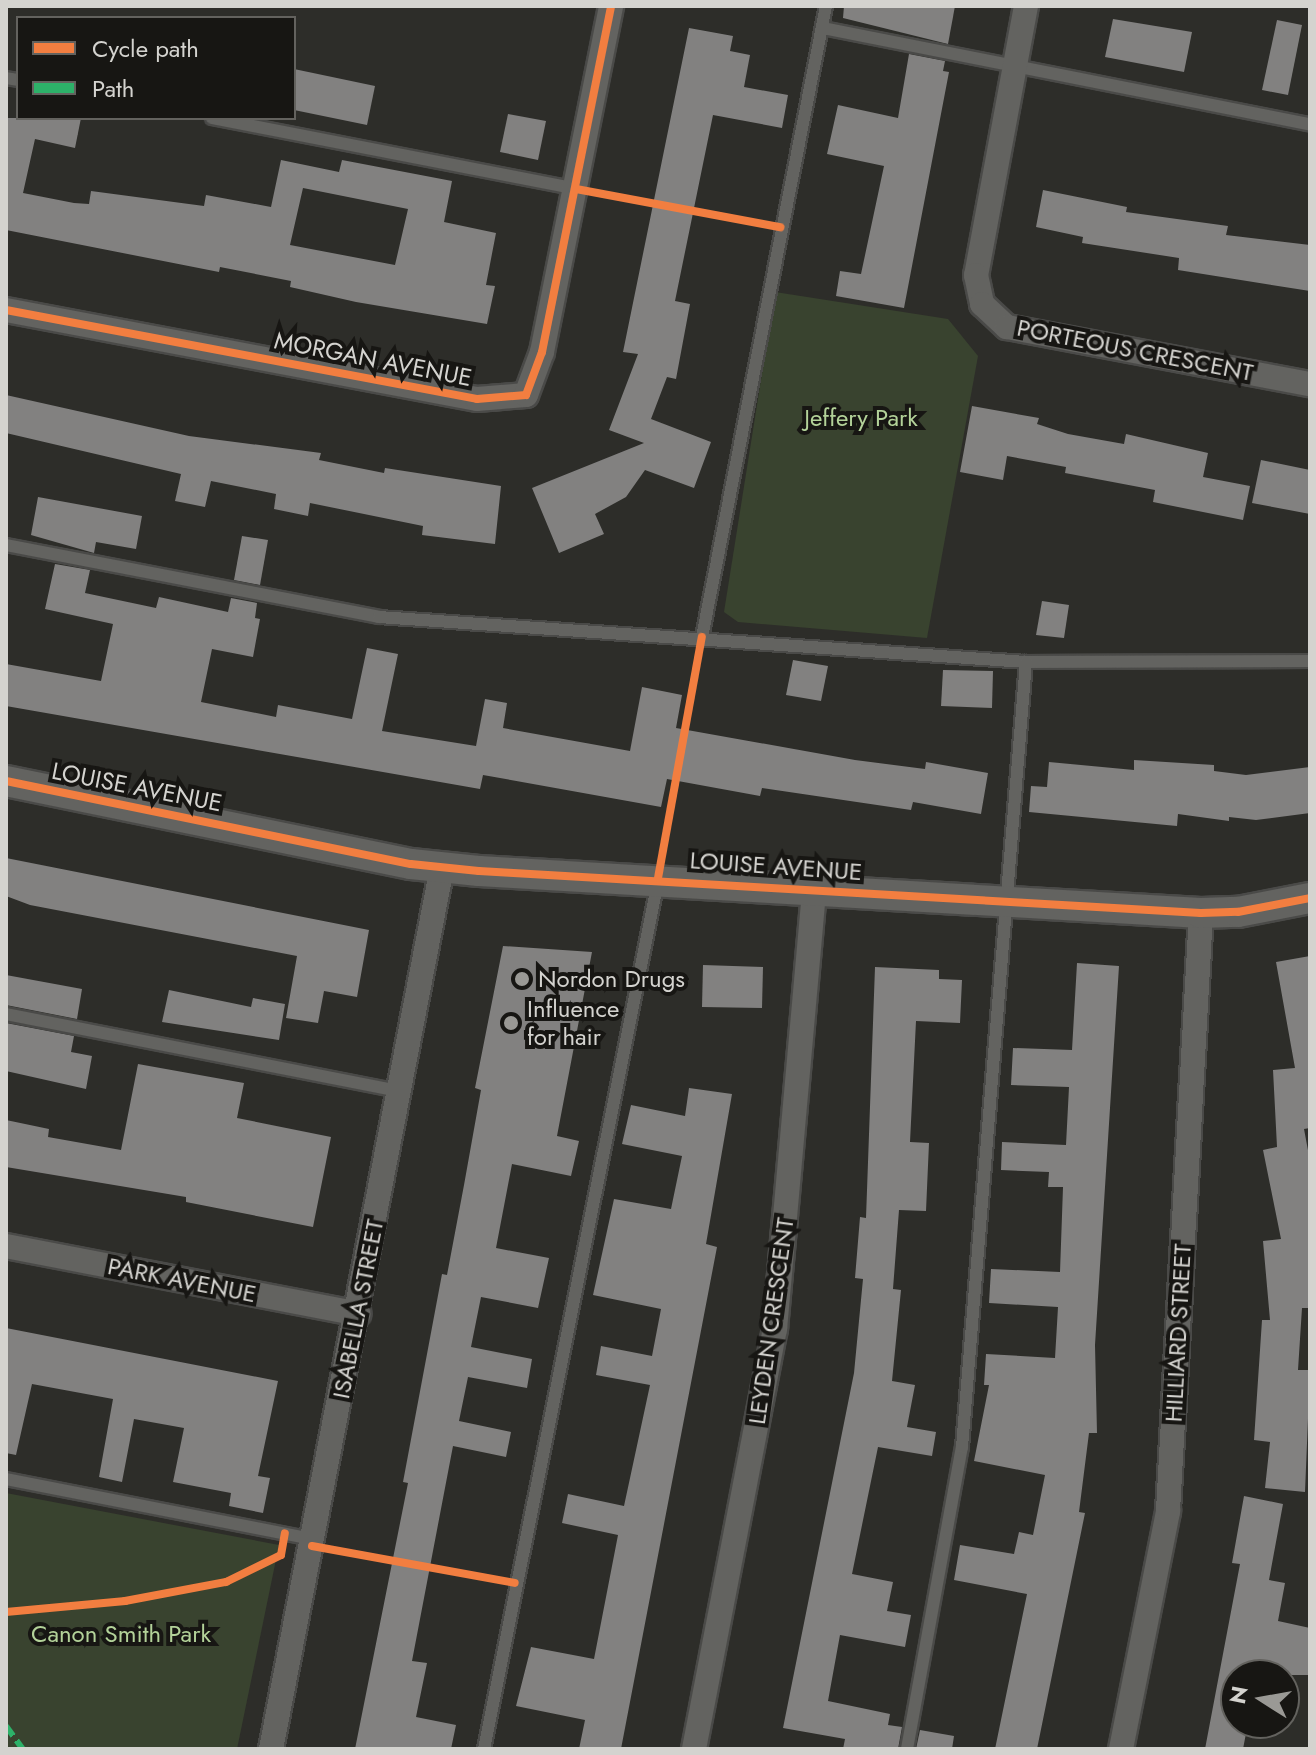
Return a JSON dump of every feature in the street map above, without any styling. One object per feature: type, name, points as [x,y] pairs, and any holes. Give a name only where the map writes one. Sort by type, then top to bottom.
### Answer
[{"type":"street","points":[[576,189],[611,6]]},
{"type":"street","name":"PORTEOUS CRESCENT","points":[[1026,6],[976,275],[982,304],[1007,327],[1310,384]]},
{"type":"street","name":"MORGAN AVENUE","points":[[6,310],[477,399],[526,395],[542,352],[576,189]]},
{"type":"street","name":"LOUISE AVENUE","points":[[6,781],[442,868],[658,878],[1201,913],[1238,912],[1310,898]]},
{"type":"street","name":"ISABELLA STREET","points":[[271,1749],[358,1314],[442,868]]},
{"type":"street","name":"LEYDEN CRESCENT","points":[[694,1749],[775,1329],[814,888]]},
{"type":"street","name":"HILLIARD STREET","points":[[1121,1749],[1168,1511],[1201,913]]},
{"type":"street","name":"PARK AVENUE","points":[[6,1246],[358,1314]]},
{"type":"lane","points":[[702,637],[826,6]]},
{"type":"lane","points":[[823,28],[1310,124]]},
{"type":"lane","points":[[222,120],[576,189]]},
{"type":"lane","points":[[6,545],[379,617],[702,637],[1026,662],[1310,661]]},
{"type":"lane","points":[[907,1749],[962,1447],[1026,662]]},
{"type":"lane","points":[[484,1749],[658,878]]},
{"type":"lane","points":[[6,1014],[399,1091]]},
{"type":"lane","points":[[6,1479],[313,1539]]},
{"type":"green space","name":"Jeffery Park","points":[[775,292],[948,319],[978,356],[927,638],[738,622],[724,612]]},
{"type":"green space","name":"Canon Smith Park","points":[[6,1493],[279,1545],[237,1749],[6,1749]]},
{"type":"building","points":[[844,6],[955,6],[948,44],[843,18]]},
{"type":"building","points":[[1113,19],[1192,32],[1184,72],[1105,57]]},
{"type":"building","points":[[1277,20],[1302,25],[1288,95],[1262,90]]},
{"type":"building","points":[[689,28],[733,36],[730,51],[750,55],[744,87],[788,95],[782,128],[713,115],[675,301],[690,304],[676,379],[667,377],[651,419],[711,442],[694,488],[645,470],[626,497],[595,514],[604,534],[559,553],[532,488],[644,443],[609,430],[638,354],[623,352]]},
{"type":"building","points":[[909,54],[945,61],[943,71],[949,72],[904,308],[836,296],[840,271],[861,274],[884,166],[827,154],[838,105],[898,118]]},
{"type":"building","points":[[296,69],[375,86],[367,125],[296,110]]},
{"type":"building","points":[[508,114],[546,121],[538,160],[500,152]]},
{"type":"building","points":[[6,118],[81,120],[75,148],[35,139],[23,193],[89,204],[91,191],[204,206],[206,195],[271,207],[281,160],[339,172],[342,160],[452,181],[444,222],[496,233],[486,285],[495,286],[487,324],[356,302],[290,287],[291,281],[220,267],[219,272],[6,230]],"holes":[[[303,188],[408,209],[395,265],[290,245]]]},
{"type":"building","points":[[1043,190],[1127,207],[1126,212],[1228,226],[1226,235],[1310,245],[1310,291],[1178,270],[1179,258],[1082,243],[1083,237],[1036,227]]},
{"type":"building","points":[[6,395],[189,436],[321,453],[319,460],[384,473],[385,468],[501,486],[495,544],[422,535],[423,526],[310,503],[308,516],[274,509],[276,494],[211,481],[205,507],[175,501],[181,474],[6,433]]},
{"type":"building","points":[[972,406],[1039,418],[1037,424],[1068,434],[1124,444],[1126,434],[1208,453],[1203,477],[1250,486],[1243,520],[1153,502],[1155,490],[1065,473],[1066,467],[1007,456],[1003,480],[960,472]]},
{"type":"building","points":[[1261,460],[1310,470],[1310,514],[1252,503]]},
{"type":"building","points":[[38,497],[142,516],[136,549],[96,542],[94,553],[31,535]]},
{"type":"building","points":[[242,536],[268,540],[260,585],[234,580]]},
{"type":"building","points":[[55,564],[90,570],[85,593],[156,608],[159,597],[228,612],[231,598],[257,603],[255,618],[260,619],[253,657],[212,649],[201,702],[276,717],[278,705],[352,719],[367,648],[398,654],[382,731],[476,746],[485,699],[507,703],[503,728],[630,751],[642,687],[682,695],[676,728],[855,760],[925,769],[926,762],[988,773],[981,814],[913,802],[911,810],[762,788],[760,796],[667,779],[661,807],[483,775],[480,789],[6,706],[6,664],[101,681],[113,624],[45,609]]},
{"type":"building","points":[[1042,601],[1069,605],[1064,638],[1036,635]]},
{"type":"building","points":[[793,660],[828,666],[821,701],[786,695]]},
{"type":"building","points":[[943,670],[993,671],[992,708],[941,706]]},
{"type":"building","points":[[1134,760],[1214,765],[1214,771],[1246,775],[1310,767],[1310,813],[1256,820],[1229,817],[1229,821],[1178,814],[1177,826],[1029,812],[1031,786],[1047,787],[1049,762],[1134,770]]},
{"type":"building","points":[[6,858],[369,930],[357,997],[324,991],[318,1023],[286,1018],[297,956],[30,905],[6,896]]},
{"type":"building","points":[[503,946],[592,952],[557,1136],[579,1141],[571,1176],[512,1164],[496,1248],[549,1258],[538,1308],[481,1297],[471,1347],[532,1359],[527,1388],[468,1377],[459,1421],[511,1432],[506,1457],[453,1446],[412,1661],[427,1663],[416,1717],[456,1725],[451,1749],[355,1749],[408,1483],[403,1482],[442,1274],[447,1275],[464,1185],[481,1090],[475,1088]]},
{"type":"building","points":[[1310,956],[1310,1128],[1304,1129],[1310,1161],[1310,1308],[1302,1308],[1298,1370],[1310,1370],[1305,1492],[1265,1488],[1270,1442],[1254,1440],[1262,1320],[1270,1320],[1263,1241],[1281,1239],[1263,1150],[1277,1147],[1273,1070],[1295,1068],[1276,962]]},
{"type":"building","points":[[1077,963],[1119,966],[1095,1345],[1097,1433],[1089,1433],[1079,1512],[1085,1513],[1037,1749],[995,1749],[1027,1594],[954,1580],[960,1545],[1014,1554],[1019,1532],[1033,1535],[1045,1475],[974,1461],[989,1385],[984,1385],[986,1354],[1055,1358],[1058,1307],[989,1303],[991,1269],[1060,1272],[1063,1187],[1048,1187],[1049,1172],[1001,1170],[1002,1142],[1066,1145],[1069,1087],[1011,1085],[1013,1048],[1072,1050]]},
{"type":"building","points":[[703,965],[763,967],[762,1008],[702,1007]]},
{"type":"building","points":[[875,967],[939,970],[939,979],[962,980],[960,1023],[916,1021],[910,1142],[929,1143],[926,1211],[899,1210],[893,1289],[901,1290],[892,1381],[915,1385],[907,1427],[936,1432],[932,1456],[878,1447],[852,1574],[893,1582],[887,1611],[911,1615],[905,1647],[840,1635],[828,1701],[890,1714],[888,1725],[902,1727],[898,1749],[843,1749],[845,1739],[783,1728],[854,1373],[863,1279],[855,1278],[860,1217],[866,1218]]},
{"type":"building","points":[[6,975],[82,989],[77,1019],[6,1005]]},
{"type":"building","points":[[169,990],[251,1007],[253,998],[285,1004],[279,1040],[162,1022]]},
{"type":"building","points":[[6,1023],[74,1036],[71,1052],[92,1056],[86,1089],[6,1071]]},
{"type":"building","points":[[138,1064],[244,1083],[237,1118],[331,1137],[313,1227],[186,1202],[186,1197],[6,1167],[6,1120],[49,1129],[48,1137],[121,1150]]},
{"type":"building","points":[[689,1088],[732,1094],[706,1244],[717,1247],[621,1749],[579,1749],[585,1720],[516,1706],[531,1647],[594,1659],[618,1535],[562,1523],[568,1494],[624,1506],[650,1385],[596,1375],[601,1346],[652,1356],[661,1309],[593,1295],[614,1199],[671,1209],[682,1156],[622,1144],[631,1105],[685,1116]]},
{"type":"building","points":[[6,1328],[278,1381],[258,1476],[270,1478],[263,1513],[229,1506],[231,1493],[173,1482],[184,1428],[134,1419],[122,1482],[99,1477],[113,1399],[32,1384],[16,1455],[6,1453]]},
{"type":"building","points":[[1244,1496],[1283,1504],[1269,1580],[1285,1583],[1278,1621],[1310,1628],[1310,1675],[1300,1675],[1300,1659],[1222,1659],[1240,1564],[1232,1563]]},
{"type":"building","points":[[1220,1670],[1220,1739],[1245,1739],[1243,1749],[1205,1749]]},
{"type":"building","points":[[920,1730],[954,1736],[952,1749],[916,1749]]},
{"type":"marked path","points":[[6,1726],[23,1749]]},
{"type":"cycle path","points":[[6,310],[477,399],[526,395],[542,352],[611,6]]},
{"type":"cycle path","points":[[576,189],[780,227]]},
{"type":"cycle path","points":[[658,878],[702,637]]},
{"type":"cycle path","points":[[6,781],[411,864],[479,871],[1201,913],[1238,912],[1310,898]]},
{"type":"cycle path","points":[[6,1612],[125,1601],[226,1582],[281,1555],[285,1533]]},
{"type":"cycle path","points":[[312,1546],[515,1583]]},
{"type":"place","name":"Nordon Drugs","points":[[522,979]]},
{"type":"place","name":"Influence for hair","points":[[511,1023]]}]
